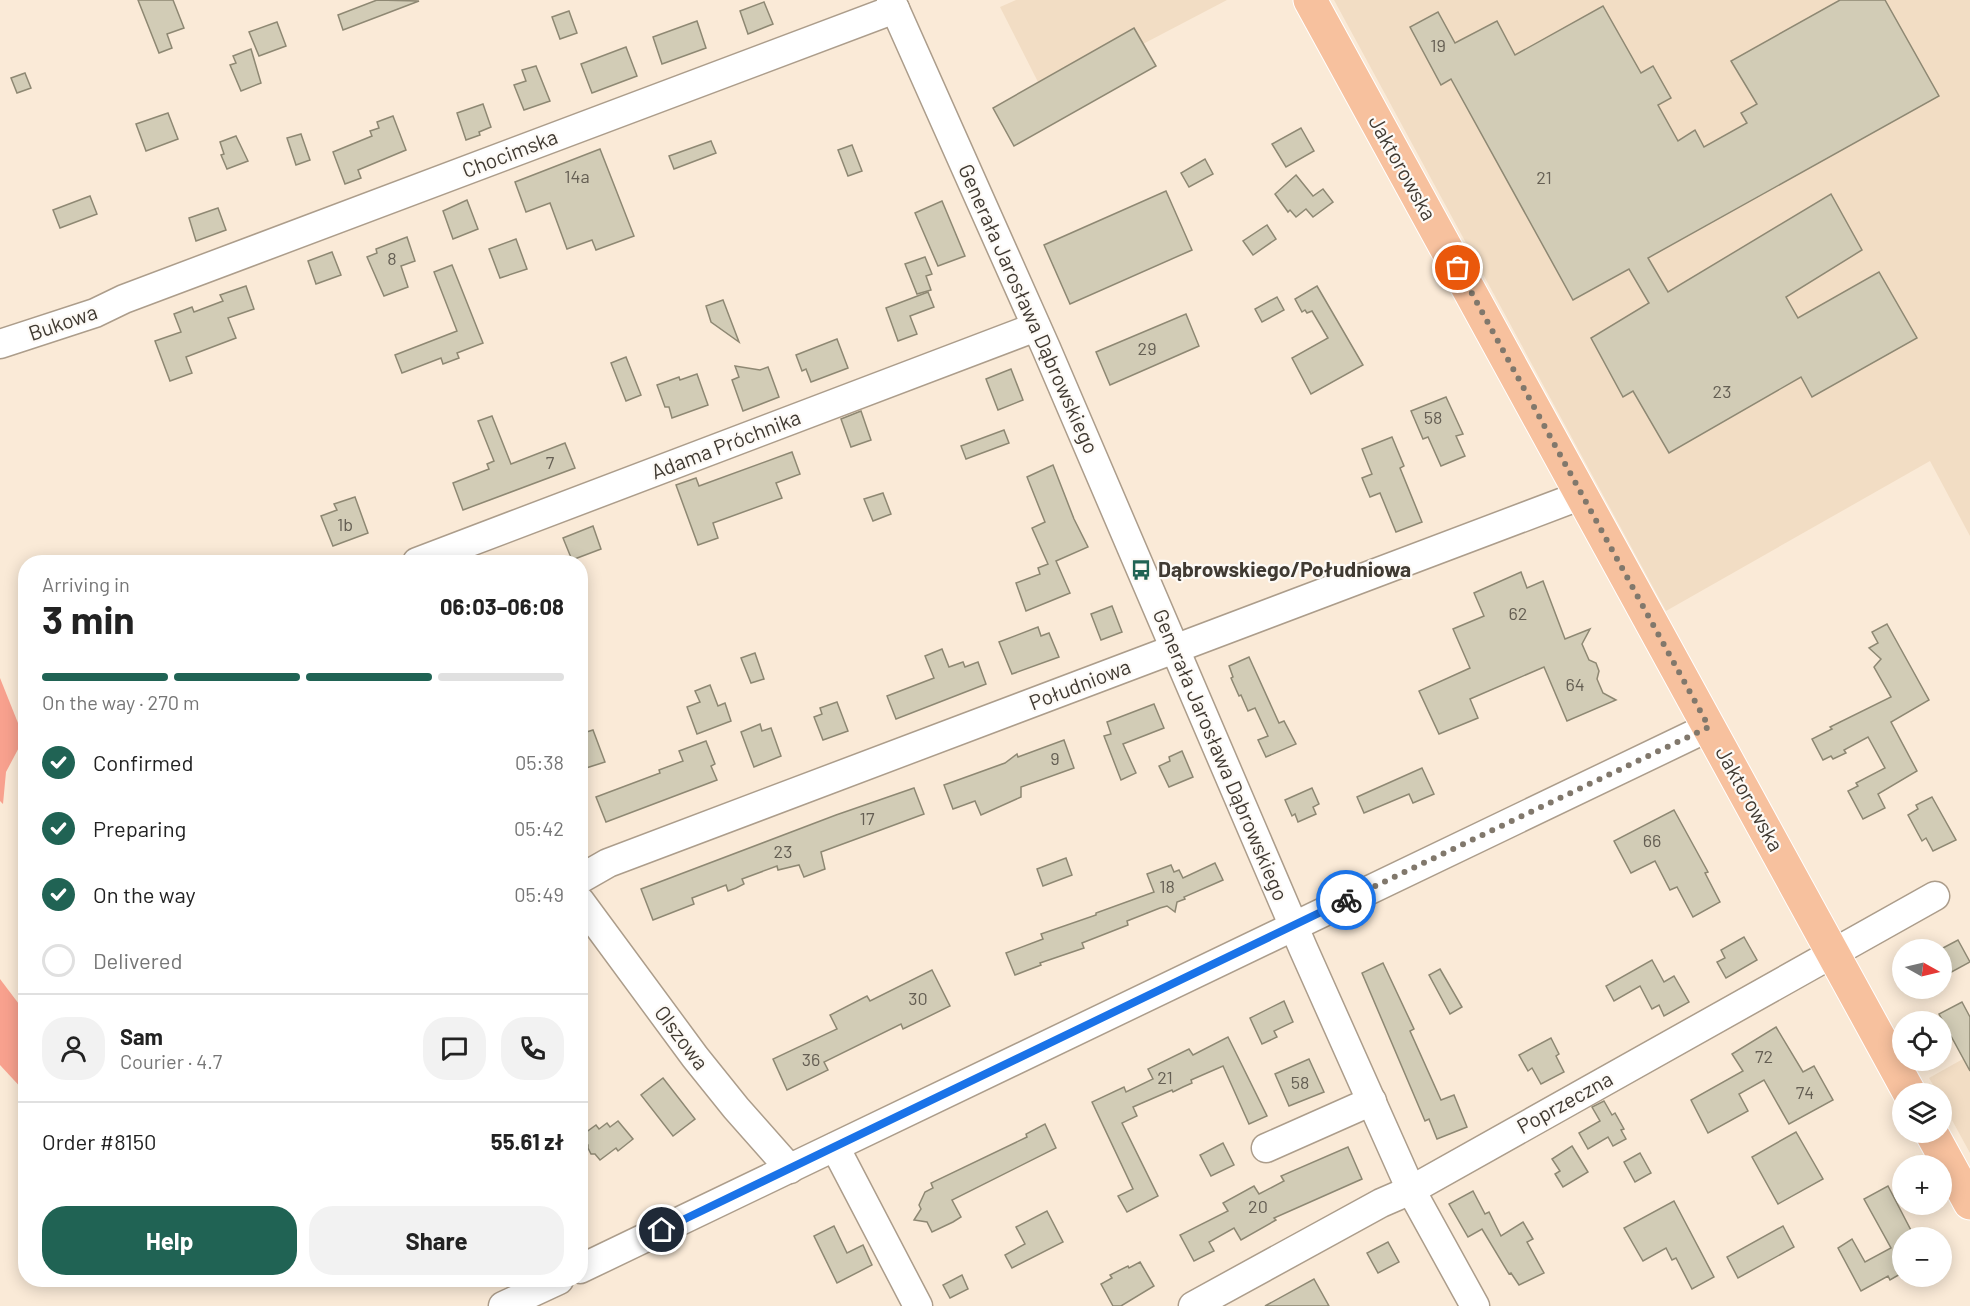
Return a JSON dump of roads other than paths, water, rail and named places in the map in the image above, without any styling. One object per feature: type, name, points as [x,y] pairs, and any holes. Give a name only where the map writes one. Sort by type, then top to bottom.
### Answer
[{"type":"main road","name":"Jaktorowska","points":[[1310,0],[1904,1083]]},
{"type":"main road","points":[[1937,1143],[1970,1203]]},
{"type":"street","name":"Chocimska","points":[[124,298],[893,5]]},
{"type":"street","name":"Generała Jarosława Dąbrowskiego","points":[[893,5],[1036,327],[1293,927],[1412,1190],[1476,1306]]},
{"type":"street","name":"Bukowa","points":[[0,344],[95,313],[124,298]]},
{"type":"street","name":"Adama Próchnika","points":[[435,555],[1036,327]]},
{"type":"street","name":"Południowa","points":[[588,874],[608,863],[1582,495]]},
{"type":"street","points":[[588,1265],[1709,727]]},
{"type":"street","name":"Poprzeczna","points":[[1196,1305],[1381,1203],[1412,1190],[1935,896]]},
{"type":"street","name":"Olszowa","points":[[588,912],[694,1057],[790,1169]]},
{"type":"street","points":[[1266,1148],[1372,1101]]},
{"type":"street","points":[[835,1147],[918,1306]]},
{"type":"street","points":[[503,1306],[544,1287]]},
{"type":"place","name":"Dąbrowskiego/Południowa","points":[[1141,570]]}]
